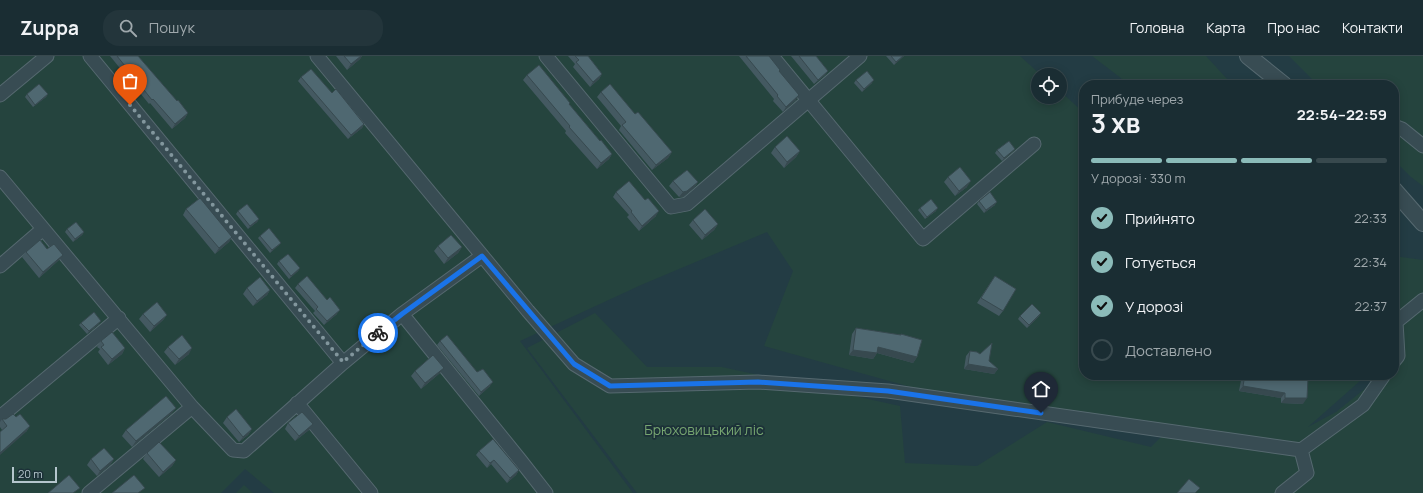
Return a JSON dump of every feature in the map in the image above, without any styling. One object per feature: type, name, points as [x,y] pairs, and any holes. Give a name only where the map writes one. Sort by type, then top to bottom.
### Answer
[{"type":"street","points":[[0,95],[47,56]]},
{"type":"street","points":[[90,56],[343,362]]},
{"type":"street","points":[[317,56],[482,256],[574,364],[610,386],[758,382],[888,391],[1301,450],[1363,405],[1380,380]]},
{"type":"street","points":[[546,56],[671,207],[687,204],[860,56]]},
{"type":"street","points":[[772,56],[923,239],[1034,144]]},
{"type":"street","points":[[1248,56],[1278,80]]},
{"type":"street","points":[[1399,128],[1423,146]]},
{"type":"street","points":[[0,177],[192,406],[232,450],[244,450],[343,362],[402,314],[482,256]]},
{"type":"street","points":[[1399,196],[1423,223]]},
{"type":"street","points":[[0,266],[44,229]]},
{"type":"street","points":[[1399,318],[1423,300]]},
{"type":"street","points":[[402,314],[546,493]]},
{"type":"street","points":[[0,417],[119,318]]},
{"type":"street","points":[[297,403],[371,493]]},
{"type":"street","points":[[89,493],[192,406]]},
{"type":"street","points":[[1282,493],[1308,473],[1301,450]]},
{"type":"green space","name":"Брюховицький ліс","points":[[0,56],[1020,56],[1033,68],[1031,68],[1031,104],[1067,104],[1067,97],[1079,108],[1079,380],[1360,381],[1308,427],[1336,412],[1372,383],[1372,380],[1399,380],[1399,257],[1423,260],[1423,493],[637,493],[527,348],[595,313],[647,367],[722,367],[900,406],[905,463],[977,466],[1047,422],[1151,447],[1173,425],[1065,413],[943,396],[764,346],[793,271],[767,232],[641,285],[520,341],[633,493],[274,493],[245,469],[221,493],[0,493]]},
{"type":"green space","points":[[1092,56],[1206,56],[1228,80],[1123,80]]},
{"type":"green space","points":[[1289,56],[1423,56],[1423,186],[1399,165],[1399,80],[1313,80]]},
{"type":"green space","points":[[244,485],[253,493],[236,493]]},
{"type":"building","points":[[117,56],[138,56],[188,113],[175,124],[153,99],[152,100]]},
{"type":"building","points":[[344,56],[361,56],[351,64]]},
{"type":"building","points":[[575,56],[588,56],[602,74],[593,82],[576,62],[579,60]]},
{"type":"building","points":[[746,56],[769,56],[780,70],[779,71],[799,95],[786,107]]},
{"type":"building","points":[[799,56],[816,56],[828,71],[818,80]]},
{"type":"building","points":[[891,56],[903,56],[896,62]]},
{"type":"building","points":[[539,65],[570,103],[569,104],[612,154],[601,163],[569,127],[570,126],[527,75]]},
{"type":"building","points":[[311,69],[332,93],[336,89],[364,124],[351,135],[301,77]]},
{"type":"building","points":[[867,71],[874,80],[864,89],[856,80]]},
{"type":"building","points":[[39,84],[48,94],[35,105],[27,94]]},
{"type":"building","points":[[610,84],[635,114],[638,112],[672,152],[656,165],[622,125],[626,122],[601,92]]},
{"type":"building","points":[[787,136],[800,151],[787,162],[775,147]]},
{"type":"building","points":[[1009,141],[1015,149],[1004,158],[997,150]]},
{"type":"building","points":[[960,167],[971,181],[959,191],[948,177]]},
{"type":"building","points":[[687,170],[698,182],[687,191],[683,192],[673,181]]},
{"type":"building","points":[[629,181],[645,200],[648,198],[659,211],[642,226],[616,192]]},
{"type":"building","points":[[990,192],[997,202],[986,210],[979,201]]},
{"type":"building","points":[[200,198],[232,237],[219,248],[186,209]]},
{"type":"building","points":[[931,199],[938,208],[927,217],[920,208]]},
{"type":"building","points":[[247,204],[259,219],[250,226],[238,211]]},
{"type":"building","points":[[705,209],[718,224],[705,235],[693,220]]},
{"type":"building","points":[[76,222],[84,232],[75,239],[67,229]]},
{"type":"building","points":[[269,228],[281,243],[272,250],[260,236]]},
{"type":"building","points":[[451,235],[462,247],[448,258],[438,246]]},
{"type":"building","points":[[40,240],[47,249],[54,244],[63,255],[43,272],[26,252]]},
{"type":"building","points":[[288,254],[300,268],[291,276],[279,261]]},
{"type":"building","points":[[307,276],[327,300],[330,297],[340,310],[327,321],[316,309],[318,307],[298,284]]},
{"type":"building","points":[[995,276],[1016,289],[1003,311],[981,298]]},
{"type":"building","points":[[260,277],[270,290],[257,301],[247,288]]},
{"type":"building","points":[[157,302],[167,315],[154,326],[143,314]]},
{"type":"building","points":[[1032,304],[1041,313],[1029,325],[1020,316]]},
{"type":"building","points":[[94,312],[101,321],[89,331],[81,323]]},
{"type":"building","points":[[856,328],[901,334],[922,340],[917,357],[878,347],[877,353],[853,350]]},
{"type":"building","points":[[112,332],[125,348],[112,359],[101,347],[104,345],[101,341]]},
{"type":"building","points":[[182,335],[192,348],[179,359],[168,347]]},
{"type":"building","points":[[447,335],[477,372],[483,369],[493,382],[481,392],[440,341]]},
{"type":"building","points":[[992,343],[989,361],[998,369],[968,364],[970,351],[980,354]]},
{"type":"building","points":[[433,355],[444,368],[425,383],[415,371]]},
{"type":"building","points":[[1244,380],[1308,380],[1307,398],[1285,398],[1285,393],[1243,386]]},
{"type":"building","points":[[166,396],[176,408],[136,441],[126,430]]},
{"type":"building","points":[[236,409],[252,429],[243,437],[227,417]]},
{"type":"building","points":[[302,412],[313,424],[299,436],[288,423]]},
{"type":"building","points":[[13,414],[16,417],[20,414],[30,426],[0,453],[0,432],[7,426],[2,419],[6,419]]},
{"type":"building","points":[[493,439],[519,470],[510,478],[494,460],[490,463],[479,451]]},
{"type":"building","points":[[159,442],[176,460],[163,472],[147,453]]},
{"type":"building","points":[[104,448],[114,459],[100,471],[91,459]]},
{"type":"building","points":[[69,475],[80,488],[73,493],[48,493]]},
{"type":"building","points":[[134,475],[145,488],[138,493],[112,493]]},
{"type":"building","points":[[1189,479],[1200,488],[1195,493],[1177,493]]},
{"type":"way so far","points":[[130,105],[343,362],[378,333]]},
{"type":"route","points":[[378,333],[482,256],[574,364],[610,386],[667,386],[758,382],[888,391],[1041,413]]}]
